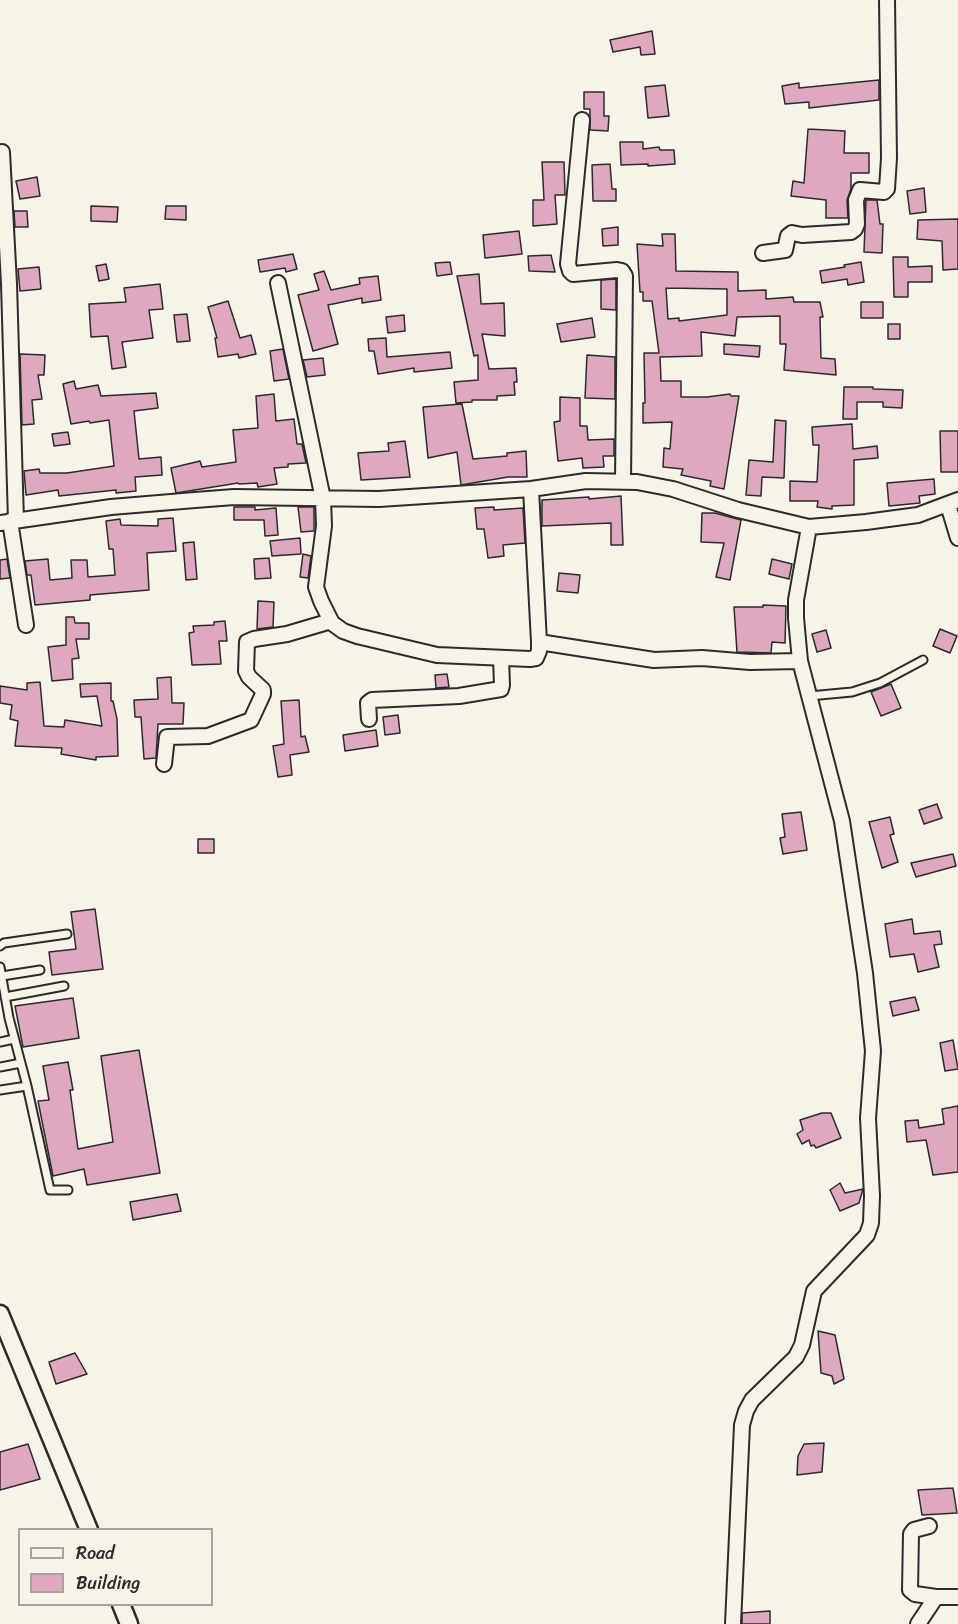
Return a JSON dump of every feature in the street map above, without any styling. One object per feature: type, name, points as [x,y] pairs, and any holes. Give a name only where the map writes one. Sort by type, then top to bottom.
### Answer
[{"type":"street","points":[[763,253],[785,250],[788,236],[792,233],[802,235],[851,232],[857,224],[855,200],[860,190],[884,192],[887,189],[889,158],[886,0]]},
{"type":"street","points":[[582,120],[568,264],[573,273],[617,270],[622,271],[625,276],[623,482]]},
{"type":"street","points":[[2,152],[9,522],[26,625]]},
{"type":"street","points":[[279,283],[323,499],[324,526],[316,587],[331,621],[343,631],[437,655],[501,659],[536,658],[539,642],[531,489]]},
{"type":"street","points":[[9,522],[111,507],[212,499],[379,499],[531,489],[586,481],[637,482],[673,489],[738,510],[808,526],[908,516],[953,502],[958,538]]},
{"type":"street","points":[[733,1624],[742,1425],[746,1411],[752,1400],[796,1357],[802,1345],[814,1292],[867,1235],[871,1223],[868,1118],[873,1051],[865,973],[842,821],[800,661],[795,618],[808,526]]},
{"type":"street","points":[[164,764],[166,737],[203,737],[251,720],[264,694],[246,671],[247,642],[287,634],[331,621]]},
{"type":"street","points":[[539,642],[654,660],[702,658],[750,662],[800,661]]},
{"type":"street","points":[[369,719],[368,703],[372,700],[459,696],[501,689],[501,659]]},
{"type":"street","points":[[0,1314],[88,1528]]},
{"type":"street","points":[[929,1526],[914,1530],[911,1534],[909,1584],[911,1593],[936,1597],[958,1597]]},
{"type":"street","points":[[918,1624],[936,1597]]},
{"type":"street","points":[[121,1606],[129,1624]]},
{"type":"lane","points":[[809,696],[852,692],[880,683],[923,660]]},
{"type":"lane","points":[[0,946],[4,943],[67,934]]},
{"type":"lane","points":[[0,967],[9,1018],[50,1190],[68,1190]]},
{"type":"lane","points":[[2,976],[40,970]]},
{"type":"lane","points":[[5,997],[64,986]]},
{"type":"lane","points":[[0,1017],[9,1018]]},
{"type":"lane","points":[[0,1042],[14,1039]]},
{"type":"lane","points":[[0,1067],[21,1063]]},
{"type":"lane","points":[[0,1090],[27,1086]]},
{"type":"building","points":[[652,31],[655,54],[641,55],[640,47],[613,52],[610,40]]},
{"type":"building","points":[[879,80],[879,100],[809,108],[809,102],[785,104],[782,86],[799,83],[799,88]]},
{"type":"building","points":[[665,85],[669,116],[648,118],[645,87]]},
{"type":"building","points":[[584,92],[604,92],[604,116],[609,116],[608,131],[590,130],[590,109],[584,109]]},
{"type":"building","points":[[808,129],[845,131],[844,153],[869,153],[869,173],[851,173],[851,189],[847,200],[848,218],[826,218],[826,200],[791,196],[793,181],[804,183]]},
{"type":"building","points":[[620,142],[643,142],[643,149],[659,147],[660,150],[674,150],[675,164],[621,165]]},
{"type":"building","points":[[542,162],[564,162],[565,195],[555,195],[557,224],[533,226],[533,200],[544,200]]},
{"type":"building","points":[[610,164],[612,189],[616,189],[616,201],[593,201],[592,165]]},
{"type":"building","points":[[37,177],[40,196],[20,199],[16,181]]},
{"type":"building","points":[[924,188],[926,212],[910,214],[907,191]]},
{"type":"building","points":[[866,200],[877,200],[880,224],[883,224],[882,253],[864,252]]},
{"type":"building","points":[[91,206],[118,207],[117,222],[91,221]]},
{"type":"building","points":[[166,206],[186,206],[186,220],[165,219]]},
{"type":"building","points":[[14,211],[27,211],[28,227],[15,227]]},
{"type":"building","points":[[958,219],[958,269],[943,270],[942,241],[917,239],[918,220]]},
{"type":"building","points":[[618,227],[618,245],[603,246],[602,229]]},
{"type":"building","points":[[519,231],[522,254],[485,258],[483,235]]},
{"type":"building","points":[[662,234],[675,234],[676,271],[738,272],[738,291],[766,290],[766,299],[793,297],[794,302],[820,302],[823,317],[820,317],[821,358],[835,359],[836,375],[784,370],[786,344],[780,344],[780,316],[737,317],[735,336],[701,332],[702,356],[660,357],[661,381],[681,381],[681,397],[730,394],[739,396],[724,489],[710,486],[711,481],[681,475],[683,469],[663,467],[664,448],[670,449],[672,422],[643,423],[644,353],[659,353],[652,301],[643,301],[643,292],[640,292],[637,244],[663,246]],"holes":[[[666,288],[727,289],[727,315],[679,321],[679,318],[668,319]]]},
{"type":"building","points":[[293,254],[297,269],[286,272],[285,268],[260,272],[258,260]]},
{"type":"building","points":[[551,255],[555,272],[529,271],[528,256]]},
{"type":"building","points":[[893,257],[908,257],[908,267],[932,266],[932,282],[908,282],[908,297],[894,297]]},
{"type":"building","points":[[450,262],[452,274],[437,276],[435,263]]},
{"type":"building","points":[[861,262],[864,282],[848,285],[847,279],[822,283],[820,271]]},
{"type":"building","points":[[106,264],[109,279],[99,281],[96,266]]},
{"type":"building","points":[[39,267],[41,289],[20,291],[18,269]]},
{"type":"building","points":[[324,271],[331,290],[360,284],[359,278],[378,276],[381,300],[362,303],[362,298],[328,305],[338,344],[313,351],[298,295],[319,290],[314,274]]},
{"type":"building","points":[[479,274],[481,304],[504,303],[505,336],[482,334],[489,369],[516,368],[515,395],[497,396],[497,400],[472,400],[472,402],[456,403],[454,382],[478,380],[478,355],[474,356],[457,276]]},
{"type":"building","points":[[616,279],[616,310],[601,309],[601,280]]},
{"type":"building","points":[[160,284],[163,309],[149,310],[153,338],[122,342],[126,367],[112,369],[108,336],[91,337],[89,304],[126,302],[124,288]]},
{"type":"building","points":[[228,301],[240,338],[251,335],[256,354],[239,358],[238,354],[218,357],[215,338],[217,338],[208,307]]},
{"type":"building","points":[[861,302],[883,302],[883,318],[861,318]]},
{"type":"building","points":[[187,314],[190,341],[177,342],[174,315]]},
{"type":"building","points":[[404,315],[405,331],[388,333],[386,317]]},
{"type":"building","points":[[592,318],[595,337],[561,342],[557,324]]},
{"type":"building","points":[[888,324],[900,324],[900,339],[888,339]]},
{"type":"building","points":[[386,338],[387,357],[450,352],[452,368],[414,372],[414,368],[378,374],[374,351],[369,351],[368,339]]},
{"type":"building","points":[[724,344],[760,346],[759,357],[724,354]]},
{"type":"building","points":[[283,349],[289,379],[274,381],[270,351]]},
{"type":"building","points":[[20,354],[45,355],[44,375],[38,375],[42,399],[32,400],[34,424],[22,425]]},
{"type":"building","points":[[587,355],[615,357],[615,399],[585,398]]},
{"type":"building","points":[[323,358],[325,375],[307,377],[303,360]]},
{"type":"building","points":[[74,381],[76,389],[98,385],[101,396],[156,393],[158,408],[134,411],[139,459],[161,457],[162,475],[135,477],[136,491],[116,493],[116,490],[59,496],[58,490],[26,495],[24,471],[39,469],[40,473],[67,473],[114,466],[109,420],[71,424],[63,384]]},
{"type":"building","points":[[844,387],[903,390],[902,408],[883,407],[883,402],[857,402],[857,419],[843,419]]},
{"type":"building","points":[[274,394],[276,421],[294,419],[297,444],[302,444],[306,463],[274,468],[277,484],[258,487],[257,483],[238,483],[176,493],[171,468],[200,461],[202,467],[236,462],[233,430],[258,428],[256,396]]},
{"type":"building","points":[[560,397],[580,398],[580,426],[587,426],[588,440],[614,439],[614,456],[603,456],[604,467],[583,468],[582,458],[558,461],[554,422],[560,421]]},
{"type":"building","points":[[462,404],[473,459],[507,456],[507,453],[526,451],[527,477],[508,477],[461,485],[457,452],[428,458],[423,407]]},
{"type":"building","points":[[775,420],[786,421],[784,478],[762,477],[761,496],[746,495],[749,460],[773,462]]},
{"type":"building","points":[[852,424],[853,449],[877,446],[878,458],[854,460],[854,505],[832,506],[832,509],[817,507],[818,501],[790,501],[790,481],[817,482],[819,445],[813,445],[812,427]]},
{"type":"building","points":[[940,431],[958,431],[958,472],[941,472]]},
{"type":"building","points":[[68,432],[70,444],[54,446],[52,434]]},
{"type":"building","points":[[405,441],[410,477],[361,480],[358,453],[389,451],[388,443]]},
{"type":"building","points":[[934,479],[935,494],[919,496],[920,503],[889,506],[887,483]]},
{"type":"building","points":[[621,496],[623,545],[611,545],[611,523],[542,526],[542,500]]},
{"type":"building","points":[[234,507],[255,507],[255,510],[276,508],[278,535],[265,536],[264,520],[234,520]]},
{"type":"building","points":[[298,507],[314,507],[314,531],[301,532]]},
{"type":"building","points":[[494,507],[494,510],[523,508],[525,543],[503,545],[504,556],[488,558],[484,529],[477,529],[475,508]]},
{"type":"building","points":[[702,513],[715,513],[741,520],[730,580],[716,577],[724,543],[701,542]]},
{"type":"building","points":[[173,518],[176,551],[147,553],[149,590],[90,595],[90,600],[35,605],[31,575],[27,575],[25,561],[48,559],[50,580],[72,578],[71,560],[87,560],[88,577],[115,575],[113,549],[109,549],[106,521],[120,519],[121,525],[158,526],[158,519]]},
{"type":"building","points":[[300,538],[301,554],[272,556],[270,541]]},
{"type":"building","points":[[194,542],[197,579],[186,580],[183,543]]},
{"type":"building","points":[[303,554],[311,556],[308,578],[300,577]]},
{"type":"building","points":[[269,558],[271,578],[255,579],[254,559]]},
{"type":"building","points":[[7,559],[10,578],[0,579],[0,560]]},
{"type":"building","points":[[772,559],[792,564],[789,579],[769,574]]},
{"type":"building","points":[[559,573],[580,575],[578,593],[557,591]]},
{"type":"building","points":[[258,601],[274,602],[273,627],[257,629]]},
{"type":"building","points":[[763,605],[786,606],[785,643],[772,642],[771,653],[737,652],[734,607],[763,607]]},
{"type":"building","points":[[66,617],[74,617],[75,623],[89,623],[89,639],[76,639],[79,658],[72,659],[73,679],[52,681],[48,647],[66,645]]},
{"type":"building","points":[[225,621],[227,641],[219,641],[221,664],[192,665],[189,633],[194,632],[193,626],[214,625],[214,622]]},
{"type":"building","points":[[940,629],[957,636],[950,653],[933,646]]},
{"type":"building","points":[[826,630],[831,648],[817,652],[812,634]]},
{"type":"building","points":[[447,674],[449,687],[436,688],[435,675]]},
{"type":"building","points":[[171,677],[172,703],[184,703],[183,724],[158,724],[156,758],[144,759],[141,717],[135,717],[134,700],[158,699],[157,678]]},
{"type":"building","points":[[40,682],[44,726],[64,727],[65,720],[102,726],[97,696],[81,697],[80,684],[111,683],[111,701],[113,701],[117,719],[118,756],[96,757],[96,760],[61,754],[62,748],[15,746],[18,721],[10,719],[12,705],[0,703],[0,686],[27,690],[27,683]]},
{"type":"building","points":[[891,684],[901,708],[881,716],[871,692]]},
{"type":"building","points":[[299,700],[301,737],[305,736],[309,752],[290,755],[292,775],[278,777],[273,746],[284,744],[281,701]]},
{"type":"building","points":[[398,715],[400,733],[385,735],[383,717]]},
{"type":"building","points":[[376,730],[378,746],[345,751],[343,735]]},
{"type":"building","points":[[937,804],[942,818],[924,824],[919,810]]},
{"type":"building","points":[[801,812],[807,850],[783,854],[780,838],[785,837],[782,814]]},
{"type":"building","points":[[890,817],[894,834],[890,835],[898,862],[882,868],[869,822]]},
{"type":"building","points":[[198,839],[214,839],[214,853],[198,853]]},
{"type":"building","points":[[953,854],[956,866],[916,877],[911,863]]},
{"type":"building","points":[[95,909],[103,969],[52,975],[49,952],[76,949],[71,912]]},
{"type":"building","points":[[912,919],[914,934],[940,931],[942,944],[934,945],[939,967],[918,972],[914,954],[890,957],[885,924]]},
{"type":"building","points":[[915,997],[919,1010],[893,1016],[890,1002]]},
{"type":"building","points":[[73,998],[79,1038],[23,1047],[15,1006]]},
{"type":"building","points":[[953,1040],[958,1069],[945,1071],[940,1043]]},
{"type":"building","points":[[139,1050],[160,1173],[87,1185],[84,1169],[53,1176],[38,1101],[49,1100],[43,1066],[68,1062],[78,1149],[113,1142],[101,1056]]},
{"type":"building","points":[[958,1106],[958,1172],[933,1175],[926,1140],[907,1142],[905,1121],[918,1120],[919,1128],[944,1124],[942,1109]]},
{"type":"building","points":[[822,1113],[831,1113],[841,1138],[816,1148],[814,1145],[811,1146],[809,1140],[802,1144],[797,1134],[803,1130],[800,1120]]},
{"type":"building","points":[[840,1183],[845,1193],[863,1189],[859,1203],[840,1211],[830,1190]]},
{"type":"building","points":[[177,1194],[181,1211],[133,1220],[130,1202]]},
{"type":"building","points":[[818,1331],[835,1335],[844,1379],[834,1384],[832,1376],[821,1373]]},
{"type":"building","points":[[75,1353],[87,1374],[56,1384],[49,1362]]},
{"type":"building","points":[[824,1443],[822,1472],[797,1475],[798,1456],[804,1444]]},
{"type":"building","points":[[28,1444],[40,1479],[0,1490],[0,1452]]},
{"type":"building","points":[[953,1488],[957,1513],[922,1515],[918,1490]]},
{"type":"building","points":[[770,1611],[770,1624],[742,1624],[742,1613]]}]
